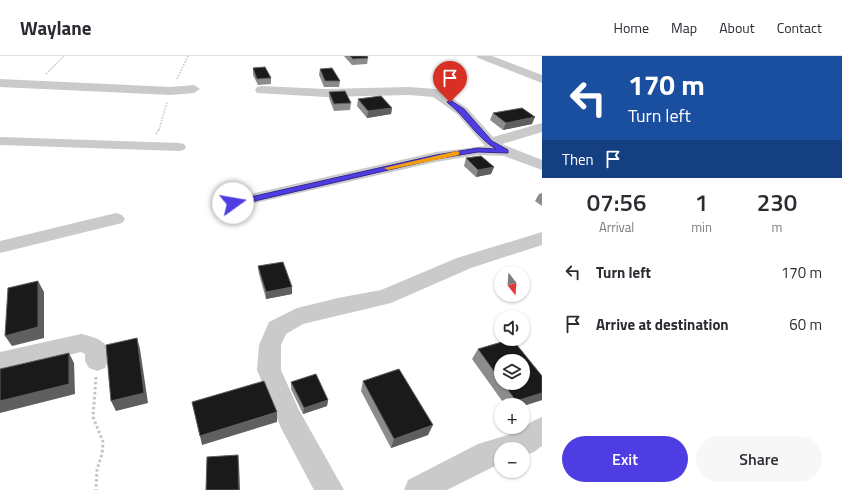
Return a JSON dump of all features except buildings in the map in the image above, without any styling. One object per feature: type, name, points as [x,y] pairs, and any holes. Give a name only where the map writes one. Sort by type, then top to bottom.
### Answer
[{"type":"street","points":[[482,56],[542,79]]},
{"type":"street","points":[[0,83],[170,90],[194,89]]},
{"type":"street","points":[[261,90],[326,93],[409,91],[436,93],[462,111],[490,143],[506,152],[542,165]]},
{"type":"street","points":[[490,143],[542,127]]},
{"type":"street","points":[[0,141],[179,147]]},
{"type":"street","points":[[233,203],[436,157],[478,150],[506,152]]},
{"type":"street","points":[[0,247],[116,219]]},
{"type":"street","points":[[330,490],[290,419],[269,370],[270,346],[277,328],[297,317],[338,306],[384,297],[464,263],[542,238]]},
{"type":"street","points":[[0,362],[81,343],[90,345],[97,350],[97,361]]},
{"type":"street","points":[[525,442],[542,430]]},
{"type":"street","points":[[418,490],[494,452]]},
{"type":"path","points":[[34,85],[64,56]]},
{"type":"path","points":[[96,490],[97,469],[102,454],[103,442],[93,417],[97,361]]},
{"type":"slow traffic","points":[[388,168],[457,153]]},
{"type":"route","points":[[233,203],[436,157],[478,150],[506,152],[490,143],[469,121],[462,111],[450,102]]}]
